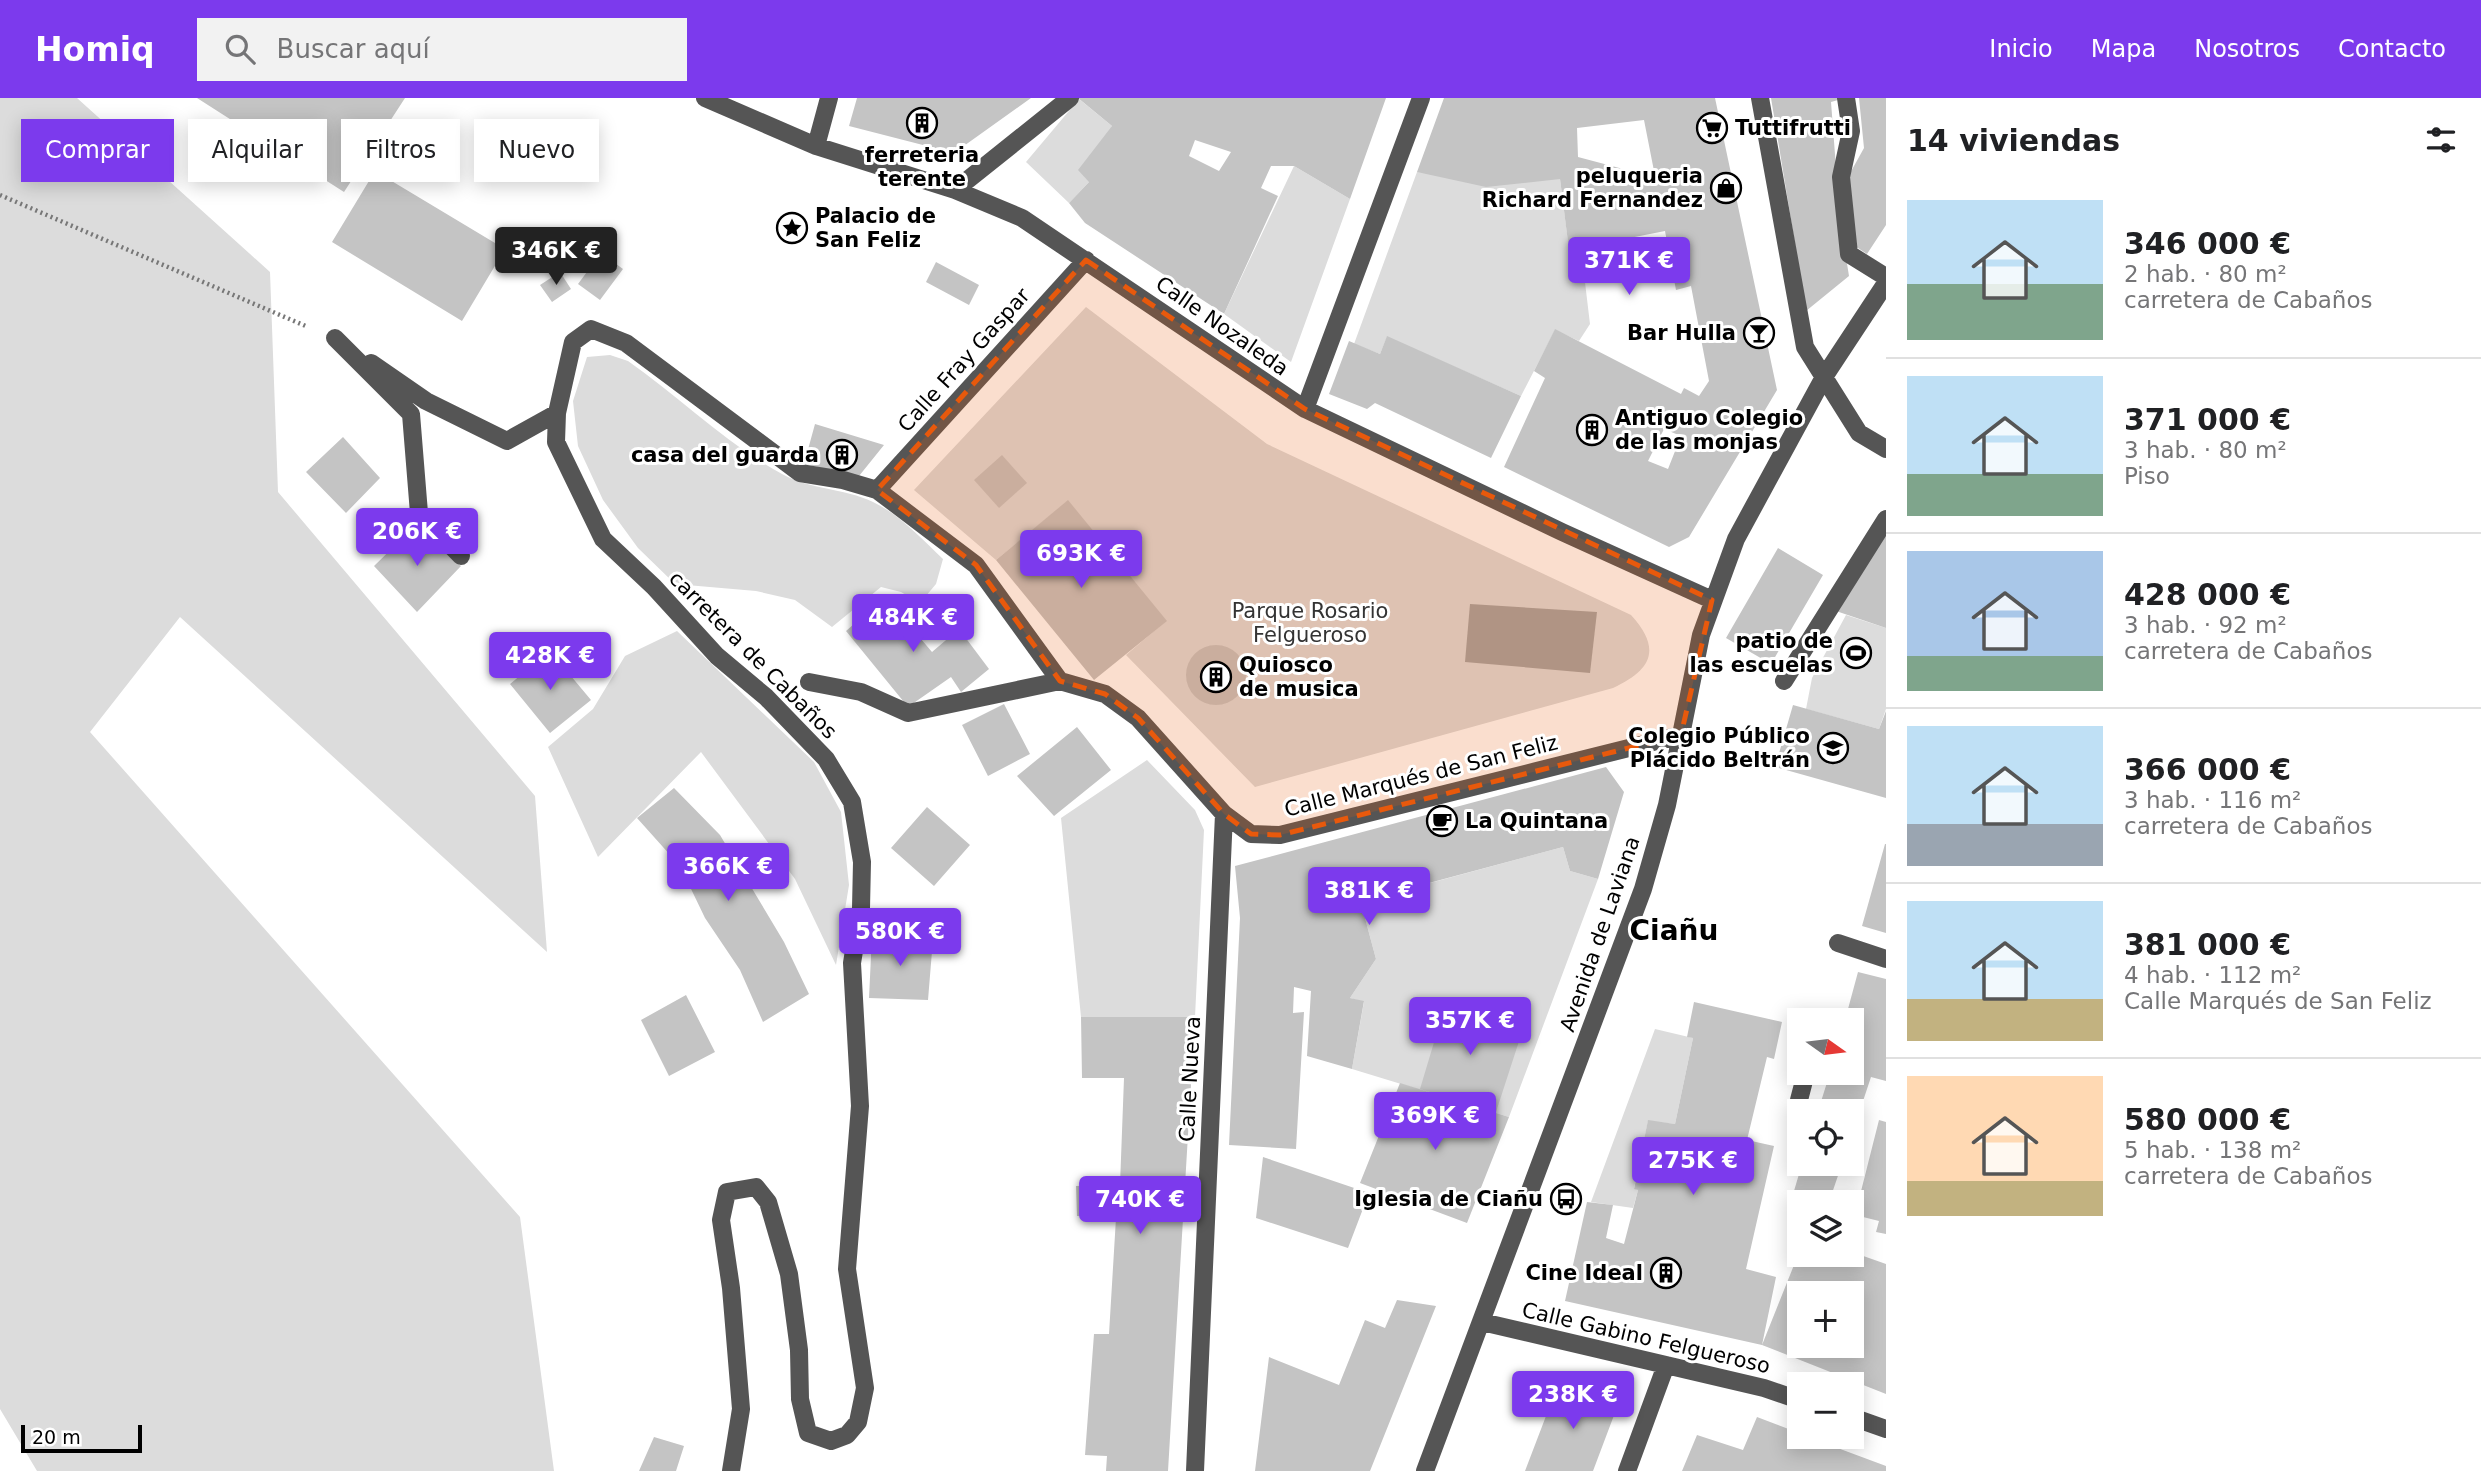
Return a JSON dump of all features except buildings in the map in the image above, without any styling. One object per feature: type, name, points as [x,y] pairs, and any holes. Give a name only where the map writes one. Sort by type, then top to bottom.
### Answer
[{"type":"street","name":"Calle Nozaleda","points":[[705,98],[816,146],[955,190],[1022,218],[1305,409],[1562,532],[1712,600]]},
{"type":"street","points":[[816,146],[829,98]]},
{"type":"street","points":[[955,190],[1070,98]]},
{"type":"street","points":[[1305,409],[1421,98]]},
{"type":"street","points":[[1760,98],[1805,347],[1859,433],[1886,449]]},
{"type":"street","points":[[1846,98],[1851,131],[1841,177],[1849,254],[1886,277]]},
{"type":"street","name":"Calle Fray Gaspar","points":[[877,490],[1086,260]]},
{"type":"street","name":"Avenida de Laviana","points":[[1425,1471],[1643,889],[1667,805],[1702,635],[1712,600],[1736,539],[1824,377],[1886,283]]},
{"type":"street","name":"carretera de Cabaños","points":[[731,1471],[741,1409],[731,1288],[721,1220],[727,1192],[756,1187],[768,1202],[793,1296],[799,1350],[800,1399],[808,1433],[831,1441],[847,1435],[858,1422],[865,1388],[846,1269],[860,1106],[852,963],[860,908],[862,862],[852,802],[826,759],[766,697],[717,656],[654,587],[603,539],[556,442],[557,414],[573,342],[591,329],[626,343],[800,473],[843,480],[877,490]]},
{"type":"street","points":[[335,338],[426,401],[507,440],[557,414]]},
{"type":"street","points":[[335,338],[411,414],[419,513],[461,556]]},
{"type":"street","points":[[810,682],[861,692],[908,713],[1060,681],[976,565],[877,490]]},
{"type":"street","points":[[1784,681],[1886,519]]},
{"type":"street","name":"Calle Marqués de San Feliz","points":[[1060,681],[1105,694],[1138,718],[1224,814],[1251,834],[1280,835],[1681,735]]},
{"type":"street","name":"Calle Nueva","points":[[1195,1471],[1224,814]]},
{"type":"street","points":[[1838,943],[1886,959]]},
{"type":"street","name":"Calle Gabino Felgueroso","points":[[1482,1322],[1787,1397]]},
{"type":"street","points":[[1627,1471],[1666,1365]]},
{"type":"street","points":[[1864,1421],[1886,1429]]},
{"type":"path","points":[[0,195],[335,338]]},
{"type":"highlighted area","points":[[1086,260],[1305,409],[1712,600],[1681,735],[1280,835],[1251,834],[1224,814],[1138,718],[1105,694],[1060,681],[976,565],[877,490]]},
{"type":"green space","points":[[0,98],[77,98],[100,119],[21,119],[21,182],[170,182],[270,272],[278,492],[535,796],[547,952],[180,617],[90,732],[520,1217],[554,1471],[37,1471],[0,1409]]},
{"type":"green space","points":[[1079,99],[1112,126],[1089,182],[1069,203],[1026,162]]},
{"type":"green space","points":[[1294,166],[1350,199],[1291,362],[1224,314]]},
{"type":"green space","points":[[1417,172],[1560,179],[1569,249],[1581,249],[1590,324],[1579,341],[1555,330],[1521,396],[1387,337],[1380,354],[1354,344]]},
{"type":"green space","name":"Parque Rosario Felgueroso","points":[[1086,307],[1267,444],[1631,615],[1647,638],[1648,658],[1644,666],[1637,674],[1613,688],[1255,787],[1126,655],[1166,621],[1068,501],[996,560],[914,490]]},
{"type":"green space","points":[[610,355],[628,361],[722,435],[782,474],[804,483],[862,497],[892,513],[943,559],[936,584],[920,603],[901,592],[881,587],[832,627],[795,600],[756,591],[675,584],[638,548],[603,500],[578,446],[573,401],[587,357]]},
{"type":"green space","name":"patio de las escuelas","points":[[1846,615],[1886,628],[1886,709],[1879,729],[1806,709],[1812,678]]},
{"type":"green space","points":[[677,631],[814,762],[841,812],[849,885],[836,965],[795,879],[701,752],[598,857],[548,747],[593,709],[625,656]]},
{"type":"green space","points":[[1147,760],[1195,810],[1204,830],[1195,1017],[1081,1017],[1061,818]]},
{"type":"green space","points":[[1563,847],[1570,871],[1598,879],[1509,1117],[1352,1069],[1364,1002],[1350,998],[1376,959],[1358,892],[1426,872],[1430,883]]},
{"type":"green space","points":[[1655,1029],[1693,1038],[1675,1124],[1648,1121],[1634,1188],[1638,1190],[1633,1208],[1591,1202]]},
{"type":"shaded area","points":[[1470,604],[1597,612],[1590,673],[1465,662]]},
{"type":"place","name":"ferreteria terente","points":[[922,123]]},
{"type":"place","name":"Tuttifrutti","points":[[1712,128]]},
{"type":"place","name":"peluqueria Richard Fernandez","points":[[1726,188]]},
{"type":"place","name":"Palacio de San Feliz","points":[[792,228]]},
{"type":"place","name":"Bar Hulla","points":[[1759,333]]},
{"type":"place","name":"Antiguo Colegio de las monjas","points":[[1592,430]]},
{"type":"place","name":"casa del guarda","points":[[842,455]]},
{"type":"place","name":"patio de las escuelas","points":[[1856,653]]},
{"type":"place","name":"Quiosco de musica","points":[[1216,677]]},
{"type":"place","name":"Colegio Público Plácido Beltrán","points":[[1833,748]]},
{"type":"place","name":"La Quintana","points":[[1442,821]]},
{"type":"place","name":"Iglesia de Ciañu","points":[[1566,1199]]},
{"type":"place","name":"Cine Ideal","points":[[1666,1273]]},
{"type":"district","name":"Ciañu","points":[[1674,930]]}]
